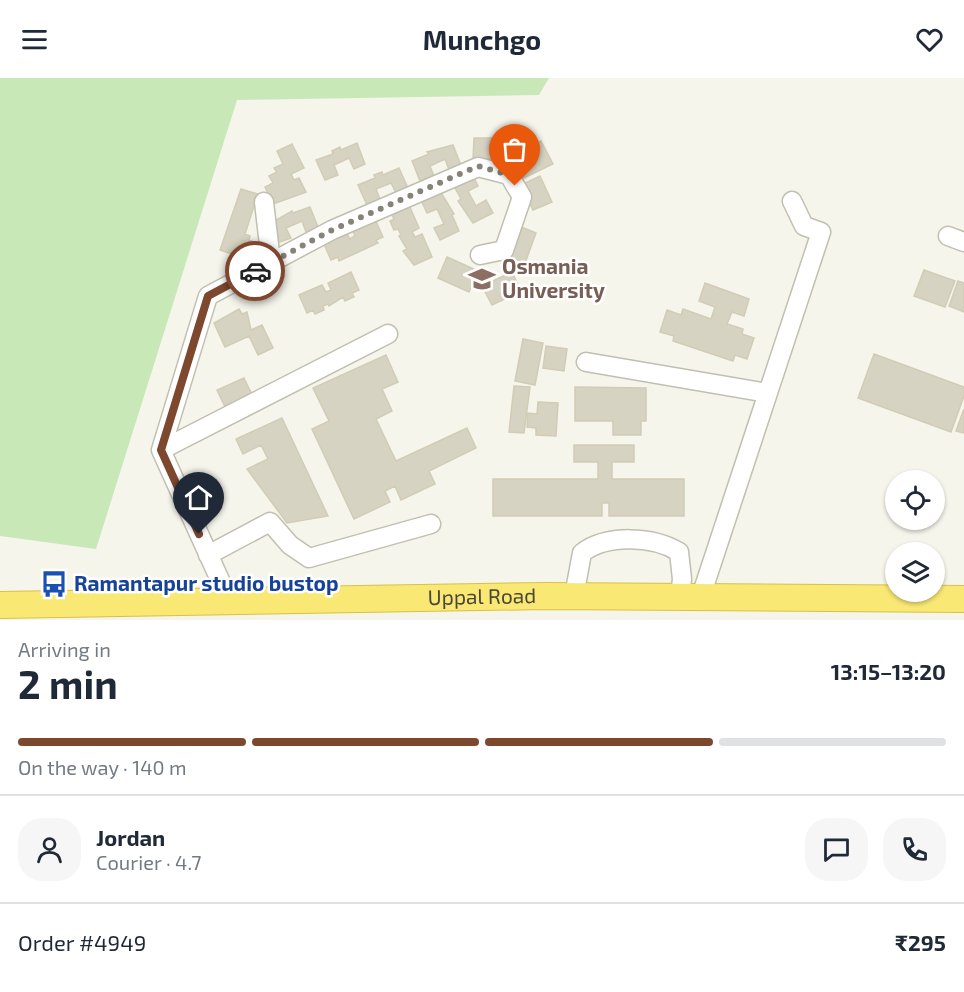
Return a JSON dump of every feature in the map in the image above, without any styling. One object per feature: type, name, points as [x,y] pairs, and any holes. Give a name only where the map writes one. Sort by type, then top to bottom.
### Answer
[{"type":"highway","name":"Uppal Road","points":[[1,610],[155,611],[229,600],[277,602],[574,596],[964,600]]},
{"type":"lane","points":[[229,600],[161,450],[208,296],[332,230],[478,166],[509,175],[522,197],[504,250],[480,255]]},
{"type":"lane","points":[[691,596],[768,393],[820,232],[804,226],[792,201]]},
{"type":"lane","points":[[264,202],[271,262]]},
{"type":"lane","points":[[161,450],[388,334]]},
{"type":"lane","points":[[586,362],[768,393]]},
{"type":"lane","points":[[208,555],[270,522],[290,545],[309,558],[430,524]]},
{"type":"lane","points":[[574,596],[582,553],[592,546],[635,540],[664,542],[679,552],[691,596]]},
{"type":"green space","points":[[0,78],[549,78],[539,95],[237,100],[96,549],[0,536]]},
{"type":"building","points":[[474,138],[505,138],[505,159],[473,159]]},
{"type":"building","points":[[541,141],[553,164],[524,178],[513,156]]},
{"type":"building","points":[[357,143],[365,164],[354,169],[349,158],[334,165],[338,175],[325,180],[316,160],[333,154],[332,151],[340,147],[341,150]]},
{"type":"building","points":[[292,144],[304,168],[291,174],[294,180],[299,178],[306,192],[273,204],[265,187],[273,183],[269,176],[277,172],[274,168],[283,164],[277,151]]},
{"type":"building","points":[[453,145],[461,165],[449,170],[445,159],[430,166],[434,176],[420,181],[412,161],[429,154],[427,152]]},
{"type":"building","points":[[399,168],[408,188],[396,193],[391,183],[376,189],[380,199],[367,205],[358,185],[375,178],[374,175],[382,172],[383,175]]},
{"type":"building","points":[[472,174],[478,186],[468,191],[476,206],[486,200],[493,213],[473,223],[458,201],[461,199],[453,184]]},
{"type":"building","points":[[540,176],[552,202],[533,210],[521,185]]},
{"type":"building","points":[[241,189],[258,194],[245,234],[250,236],[249,240],[267,247],[261,263],[240,255],[245,241],[243,241],[238,256],[220,250]]},
{"type":"building","points":[[440,191],[454,214],[452,215],[459,231],[440,240],[434,228],[444,224],[437,209],[427,213],[421,200]]},
{"type":"building","points":[[409,205],[419,228],[412,232],[415,237],[422,234],[432,257],[414,265],[403,251],[407,249],[399,236],[401,235],[398,229],[394,230],[390,221],[394,219],[391,213]]},
{"type":"building","points":[[310,207],[318,227],[306,232],[302,221],[286,228],[291,238],[277,243],[269,224],[292,211],[293,213]]},
{"type":"building","points":[[375,219],[383,237],[376,240],[378,243],[339,261],[338,257],[331,260],[323,242],[346,232],[350,239],[355,236],[352,229]]},
{"type":"building","points":[[516,225],[536,233],[525,263],[504,256]]},
{"type":"building","points":[[447,257],[478,271],[469,292],[438,278]]},
{"type":"building","points":[[924,270],[955,281],[945,307],[914,296]]},
{"type":"building","points":[[351,272],[359,290],[352,293],[354,297],[345,301],[343,297],[329,306],[328,304],[323,306],[324,310],[315,314],[313,310],[307,313],[299,295],[322,285],[326,292],[331,290],[328,283]]},
{"type":"building","points":[[512,272],[521,291],[492,305],[482,286]]},
{"type":"building","points":[[958,281],[964,283],[964,312],[949,306]]},
{"type":"building","points":[[705,283],[749,299],[744,316],[732,312],[727,324],[743,329],[742,334],[754,338],[747,359],[735,355],[733,361],[673,341],[674,336],[660,332],[667,310],[681,315],[683,309],[711,319],[715,307],[699,301]]},
{"type":"building","points":[[239,309],[242,314],[247,312],[251,330],[262,325],[273,348],[258,355],[249,336],[225,347],[214,323]]},
{"type":"building","points":[[523,339],[543,343],[535,385],[515,381]]},
{"type":"building","points":[[546,346],[567,349],[564,371],[543,368]]},
{"type":"building","points":[[874,354],[964,387],[964,396],[951,432],[858,398]]},
{"type":"building","points":[[386,355],[398,382],[382,389],[392,411],[376,419],[396,461],[467,428],[476,448],[429,471],[435,484],[401,500],[395,486],[385,491],[390,502],[354,519],[312,429],[329,421],[313,388]]},
{"type":"building","points":[[244,378],[255,401],[228,413],[217,390]]},
{"type":"building","points":[[514,386],[530,387],[524,433],[509,432]]},
{"type":"building","points":[[575,387],[646,388],[646,421],[641,421],[641,435],[613,435],[613,421],[575,421]]},
{"type":"building","points":[[538,402],[558,403],[556,436],[536,435],[536,428],[527,427],[528,413],[537,414]]},
{"type":"building","points":[[964,409],[964,433],[956,431]]},
{"type":"building","points":[[282,418],[328,516],[287,523],[247,469],[268,459],[261,445],[243,454],[236,439]]},
{"type":"building","points":[[574,445],[634,445],[634,462],[612,462],[612,479],[684,479],[684,516],[609,516],[609,503],[602,503],[602,516],[493,516],[493,479],[598,479],[598,462],[574,462]]},
{"type":"way so far","points":[[255,271],[332,230],[478,166],[509,175],[515,186]]},
{"type":"place","name":"Osmania University","points":[[482,279]]},
{"type":"place","name":"Ramantapur studio bustop","points":[[54,584]]},
{"type":"route","points":[[199,534],[161,450],[208,296],[255,271]]}]
